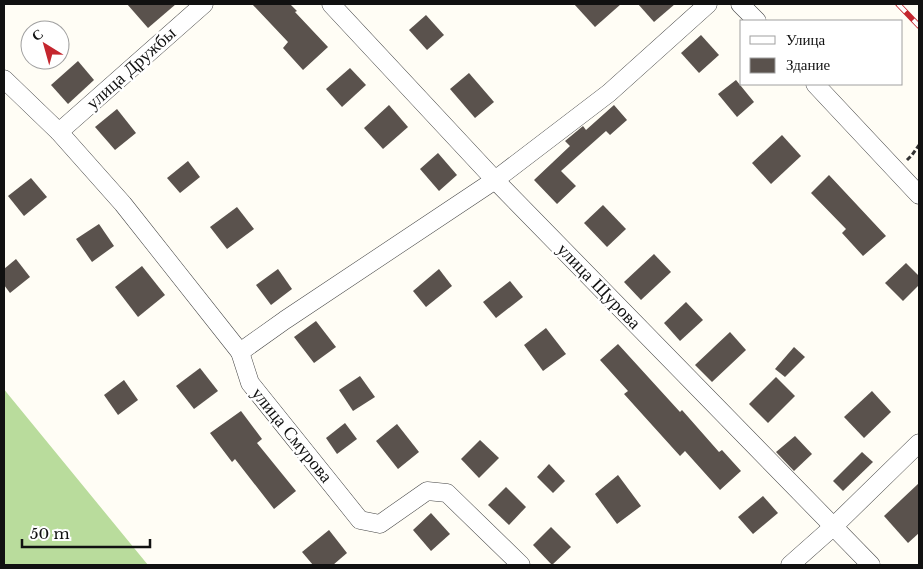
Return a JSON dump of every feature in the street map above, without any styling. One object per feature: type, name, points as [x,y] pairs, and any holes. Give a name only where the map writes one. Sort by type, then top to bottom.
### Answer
[{"type":"street","name":"улица Дружбы","points":[[59,132],[204,4]]},
{"type":"street","name":"улица Щурова","points":[[331,4],[495,180],[871,565]]},
{"type":"street","points":[[240,352],[495,180],[609,93],[708,4]]},
{"type":"street","points":[[740,4],[755,20]]},
{"type":"street","name":"улица Смурова","points":[[4,78],[59,132],[122,204],[240,352],[250,383],[360,520],[380,524],[428,491],[447,492],[521,565]]},
{"type":"street","points":[[816,85],[919,194]]},
{"type":"street","points":[[790,565],[834,526],[919,443]]},
{"type":"green space","points":[[4,389],[7,393],[148,565],[4,565]]},
{"type":"building","points":[[127,4],[176,4],[148,28]]},
{"type":"building","points":[[252,4],[290,4],[297,11],[295,12],[328,47],[303,70],[283,48],[288,42]]},
{"type":"building","points":[[574,4],[621,4],[595,27]]},
{"type":"building","points":[[638,4],[675,4],[654,22]]},
{"type":"building","points":[[426,15],[444,35],[427,50],[409,30]]},
{"type":"building","points":[[701,35],[719,55],[699,73],[681,53]]},
{"type":"building","points":[[78,61],[94,80],[68,104],[51,85]]},
{"type":"building","points":[[350,68],[366,85],[342,107],[326,89]]},
{"type":"building","points":[[469,73],[494,102],[475,118],[450,89]]},
{"type":"building","points":[[736,80],[754,102],[737,117],[718,94]]},
{"type":"building","points":[[389,105],[408,127],[383,149],[364,128]]},
{"type":"building","points":[[614,105],[627,120],[610,135],[606,131],[561,171],[576,186],[557,204],[534,180],[570,146],[565,141],[583,126],[586,130]]},
{"type":"building","points":[[117,109],[136,133],[115,150],[95,127]]},
{"type":"building","points":[[782,135],[801,156],[771,184],[752,163]]},
{"type":"building","points":[[438,153],[457,175],[439,191],[420,169]]},
{"type":"building","points":[[188,161],[200,177],[180,193],[167,178]]},
{"type":"building","points":[[829,175],[886,236],[863,256],[842,233],[846,229],[811,193]]},
{"type":"building","points":[[31,178],[47,197],[24,216],[8,196]]},
{"type":"building","points":[[603,205],[626,229],[607,247],[584,223]]},
{"type":"building","points":[[237,207],[254,229],[227,249],[210,227]]},
{"type":"building","points":[[99,224],[114,246],[92,262],[76,239]]},
{"type":"building","points":[[654,254],[671,272],[641,300],[624,282]]},
{"type":"building","points":[[16,259],[30,277],[10,293],[4,285],[4,269]]},
{"type":"building","points":[[906,263],[919,276],[919,285],[903,301],[885,283]]},
{"type":"building","points":[[142,266],[165,295],[138,317],[115,287]]},
{"type":"building","points":[[278,269],[292,289],[271,305],[256,285]]},
{"type":"building","points":[[439,269],[452,286],[426,307],[413,291]]},
{"type":"building","points":[[510,281],[523,297],[496,318],[483,302]]},
{"type":"building","points":[[686,302],[703,320],[680,341],[664,323]]},
{"type":"building","points":[[316,321],[336,347],[314,363],[294,337]]},
{"type":"building","points":[[546,328],[566,354],[543,371],[524,345]]},
{"type":"building","points":[[730,332],[746,350],[712,382],[695,365]]},
{"type":"building","points":[[618,344],[680,412],[682,410],[719,452],[722,450],[741,471],[720,490],[685,451],[680,456],[624,394],[628,391],[600,360]]},
{"type":"building","points":[[794,347],[805,357],[785,377],[775,369]]},
{"type":"building","points":[[200,368],[218,391],[194,409],[176,386]]},
{"type":"building","points":[[360,376],[375,397],[353,411],[339,390]]},
{"type":"building","points":[[776,377],[795,396],[768,423],[749,404]]},
{"type":"building","points":[[124,380],[138,400],[118,415],[104,395]]},
{"type":"building","points":[[872,391],[891,412],[864,438],[844,417]]},
{"type":"building","points":[[241,411],[262,439],[257,443],[296,491],[274,509],[235,459],[232,462],[210,433]]},
{"type":"building","points":[[345,423],[357,439],[337,454],[326,438]]},
{"type":"building","points":[[397,424],[419,452],[398,469],[376,441]]},
{"type":"building","points":[[795,436],[812,454],[794,471],[776,452]]},
{"type":"building","points":[[480,440],[499,458],[479,478],[461,459]]},
{"type":"building","points":[[862,452],[873,462],[843,491],[833,481]]},
{"type":"building","points":[[549,464],[565,481],[553,493],[537,477]]},
{"type":"building","points":[[618,475],[641,506],[617,524],[595,494]]},
{"type":"building","points":[[919,483],[919,533],[908,543],[884,516]]},
{"type":"building","points":[[506,487],[526,507],[509,525],[488,505]]},
{"type":"building","points":[[763,496],[778,513],[753,534],[738,517]]},
{"type":"building","points":[[431,513],[450,534],[431,551],[413,530]]},
{"type":"building","points":[[551,527],[571,547],[552,565],[533,545]]},
{"type":"building","points":[[329,530],[347,553],[333,565],[313,565],[302,552]]},
{"type":"railway","points":[[898,4],[919,26]]}]
